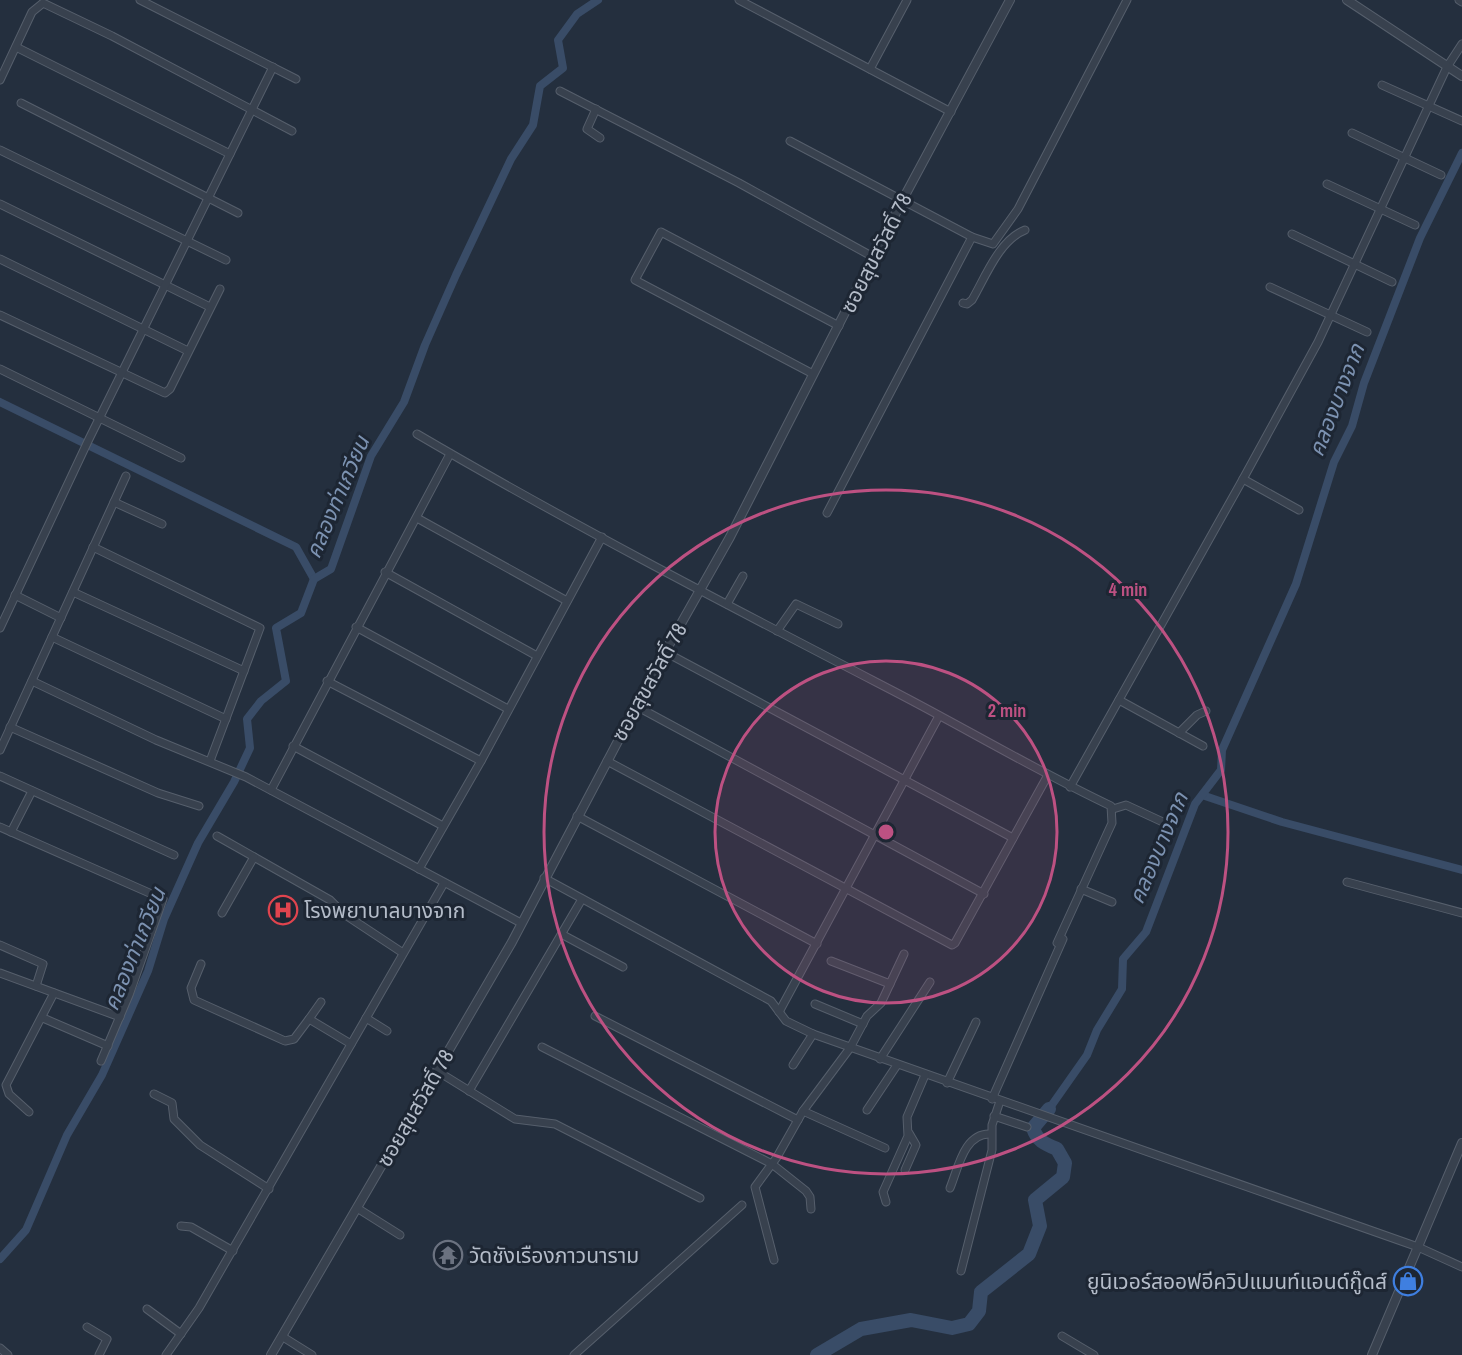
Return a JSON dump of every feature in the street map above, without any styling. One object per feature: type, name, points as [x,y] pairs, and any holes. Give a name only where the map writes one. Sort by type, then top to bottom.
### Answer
[{"type":"street","points":[[140,0],[296,79]]},
{"type":"street","points":[[739,0],[951,112]]},
{"type":"street","points":[[870,69],[907,0]]},
{"type":"street","name":"ซอยสุขสวัสดิ์ 78","points":[[271,1355],[521,923],[665,652],[701,590],[875,258],[902,201],[1010,0]]},
{"type":"street","points":[[993,244],[1020,206],[1127,0]]},
{"type":"street","points":[[1347,0],[1462,75]]},
{"type":"street","points":[[0,80],[35,8],[39,4],[47,4],[291,131]]},
{"type":"street","points":[[1070,787],[1316,345],[1448,66],[1462,44]]},
{"type":"street","points":[[16,47],[230,154]]},
{"type":"street","points":[[0,628],[99,418],[273,67]]},
{"type":"street","points":[[1382,85],[1462,121]]},
{"type":"street","points":[[560,91],[739,183],[875,258]]},
{"type":"street","points":[[21,103],[238,213]]},
{"type":"street","points":[[596,109],[587,129],[600,138]]},
{"type":"street","points":[[1352,133],[1441,175]]},
{"type":"street","points":[[790,141],[972,237],[993,244],[1001,252]]},
{"type":"street","points":[[0,150],[226,260]]},
{"type":"street","points":[[1327,184],[1415,225]]},
{"type":"street","points":[[0,204],[210,307]]},
{"type":"street","points":[[963,303],[972,300],[1011,238],[1025,230]]},
{"type":"street","points":[[813,374],[635,280],[650,251],[661,232],[839,326]]},
{"type":"street","points":[[1292,234],[1392,282]]},
{"type":"street","points":[[827,513],[972,237]]},
{"type":"street","points":[[0,259],[189,351]]},
{"type":"street","points":[[1270,286],[1368,332]]},
{"type":"street","points":[[0,315],[165,393],[170,389],[220,289]]},
{"type":"street","points":[[0,369],[181,458]]},
{"type":"street","points":[[417,434],[602,537],[1070,787],[1113,809],[1126,805],[1165,823]]},
{"type":"street","points":[[271,790],[385,572],[417,518],[450,454]]},
{"type":"street","points":[[0,750],[126,476]]},
{"type":"street","points":[[1243,479],[1299,510]]},
{"type":"street","points":[[114,502],[162,524]]},
{"type":"street","points":[[417,518],[567,601]]},
{"type":"street","points":[[419,869],[481,761],[602,537]]},
{"type":"street","points":[[93,547],[259,627],[260,632],[210,761]]},
{"type":"street","points":[[385,572],[537,656]]},
{"type":"street","points":[[727,604],[743,576]]},
{"type":"street","points":[[73,592],[244,671]]},
{"type":"street","points":[[15,595],[61,618]]},
{"type":"street","points":[[777,631],[796,604],[838,624]]},
{"type":"street","points":[[356,627],[508,710]]},
{"type":"street","points":[[52,637],[226,719]]},
{"type":"street","points":[[665,652],[1013,838]]},
{"type":"street","points":[[32,681],[156,740],[246,777],[521,923]]},
{"type":"street","points":[[327,681],[481,761]]},
{"type":"street","points":[[1119,700],[1203,746]]},
{"type":"street","points":[[636,706],[984,894]]},
{"type":"street","points":[[1179,733],[1197,715],[1206,711]]},
{"type":"street","points":[[779,1012],[939,716]]},
{"type":"street","points":[[10,727],[158,793],[199,806]]},
{"type":"street","points":[[293,746],[442,826]]},
{"type":"street","points":[[607,761],[952,945],[956,943],[984,894],[1048,775]]},
{"type":"street","points":[[0,776],[174,855]]},
{"type":"street","points":[[11,832],[32,791]]},
{"type":"street","points":[[1057,943],[1112,823],[1113,809]]},
{"type":"street","points":[[577,816],[817,944]]},
{"type":"street","points":[[0,827],[162,897],[120,1017],[101,1061]]},
{"type":"street","points":[[217,836],[330,900],[344,914],[404,953]]},
{"type":"street","points":[[222,913],[254,857]]},
{"type":"street","points":[[544,878],[771,1001],[786,1021],[813,1034],[1418,1247],[1462,1267]]},
{"type":"street","points":[[166,1355],[232,1251],[444,882]]},
{"type":"street","points":[[1347,882],[1462,913]]},
{"type":"street","points":[[1081,889],[1112,902]]},
{"type":"street","points":[[469,1091],[582,899]]},
{"type":"street","points":[[961,1270],[992,1150],[991,1134],[996,1100],[1077,907]]},
{"type":"street","points":[[563,934],[623,967]]},
{"type":"street","points":[[0,945],[43,964],[36,987]]},
{"type":"street","points":[[774,1260],[755,1187],[772,1164],[804,1111],[850,1048],[870,1012],[882,1003],[904,954]]},
{"type":"street","points":[[831,962],[890,984]]},
{"type":"street","points":[[201,964],[191,988],[194,1000],[285,1041],[294,1039],[321,1002]]},
{"type":"street","points":[[0,973],[120,1017]]},
{"type":"street","points":[[880,1059],[930,982]]},
{"type":"street","points":[[29,1112],[9,1094],[6,1085],[43,1018],[54,993]]},
{"type":"street","points":[[815,1004],[863,1023]]},
{"type":"street","points":[[596,1016],[798,1120]]},
{"type":"street","points":[[43,1018],[108,1046]]},
{"type":"street","points":[[366,1018],[387,1031]]},
{"type":"street","points":[[309,1019],[351,1044]]},
{"type":"street","points":[[947,1083],[976,1022]]},
{"type":"street","points":[[793,1065],[813,1034]]},
{"type":"street","points":[[542,1047],[772,1164],[806,1191],[810,1197],[811,1209]]},
{"type":"street","points":[[867,1110],[897,1065]]},
{"type":"street","points":[[437,1071],[515,1119],[555,1124],[700,1198]]},
{"type":"street","points":[[905,1170],[916,1145],[909,1133],[908,1117],[925,1075]]},
{"type":"street","points":[[154,1094],[172,1103],[174,1119],[200,1145],[268,1189]]},
{"type":"street","points":[[804,1111],[885,1148]]},
{"type":"street","points":[[994,1116],[1027,1127]]},
{"type":"street","points":[[886,1202],[883,1192],[909,1133]]},
{"type":"street","points":[[950,1188],[966,1148],[980,1135],[991,1134]]},
{"type":"street","points":[[1372,1355],[1462,1143]]},
{"type":"street","points":[[574,1355],[742,1205]]},
{"type":"street","points":[[357,1208],[400,1234]]},
{"type":"street","points":[[181,1226],[191,1227],[232,1251]]},
{"type":"street","points":[[147,1309],[181,1334]]},
{"type":"street","points":[[87,1326],[107,1339],[99,1355]]},
{"type":"street","points":[[283,1336],[312,1355]]},
{"type":"street","points":[[1062,1336],[1094,1355]]},
{"type":"street","points":[[0,1348],[8,1355]]},
{"type":"waterway","name":"คลองท่าเกวียน","points":[[0,1259],[26,1230],[67,1135],[102,1075],[148,971],[164,919],[198,843],[234,782],[250,748],[247,719],[261,701],[286,681],[276,628],[301,613],[314,579],[331,569],[371,456],[404,402],[425,345],[456,275],[511,159],[533,125],[540,86],[563,68],[558,40],[577,14],[598,0]]},
{"type":"waterway","name":"คลองบางจาก","points":[[1049,1109],[1087,1055],[1097,1030],[1122,989],[1123,959],[1146,932],[1195,804],[1221,770],[1222,750],[1296,584],[1334,462],[1352,426],[1364,383],[1420,238],[1462,153]]},
{"type":"waterway","points":[[0,402],[296,547],[314,579]]},
{"type":"waterway","points":[[1202,795],[1282,822],[1462,870]]},
{"type":"waterway","name":"คลองบางจาก","points":[[817,1355],[861,1329],[911,1320],[952,1328],[969,1324],[979,1311],[981,1292],[1029,1254],[1040,1226],[1035,1200],[1063,1177],[1065,1163],[1057,1149],[1042,1142],[1033,1128],[1049,1109]]},
{"type":"place","name":"โรงพยาบาลบางจาก","points":[[283,910]]},
{"type":"place","name":"วัดชังเรืองภาวนาราม","points":[[448,1255]]},
{"type":"place","name":"ยูนิเวอร์สออฟอีควิปแมนท์แอนด์กู๊ดส์","points":[[1408,1281]]}]
